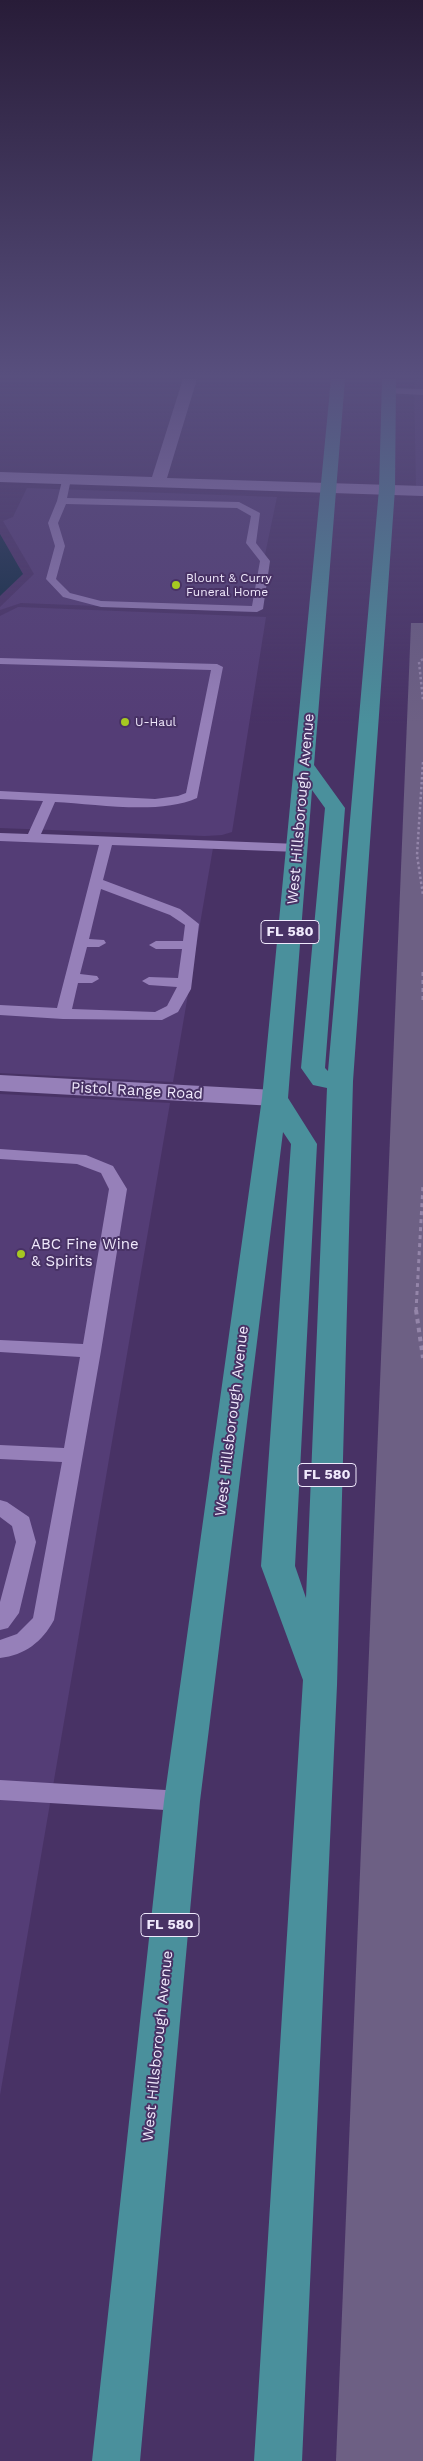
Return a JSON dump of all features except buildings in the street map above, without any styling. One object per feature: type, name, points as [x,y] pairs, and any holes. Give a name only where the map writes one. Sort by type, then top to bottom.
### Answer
[{"type":"main road","name":"West Hillsborough Avenue","points":[[116,2461],[182,1801],[274,1098],[298,848],[327,494]]},
{"type":"main road","name":"FL 580","points":[[278,2461],[320,1685],[340,1081],[387,494]]},
{"type":"main road","points":[[305,766],[335,808],[313,1068],[322,1080],[340,1081]]},
{"type":"main road","points":[[274,1098],[304,1144],[278,1566],[320,1685]]},
{"type":"street","name":"Pistol Range Road","points":[[0,1083],[274,1098]]},
{"type":"lane","points":[[62,501],[239,505],[256,515],[251,543],[265,561],[257,609],[102,604],[77,600],[58,591],[52,579],[60,546],[53,523],[63,494]]},
{"type":"lane","points":[[0,661],[217,667],[192,795],[181,800],[155,803],[0,795]]},
{"type":"lane","points":[[33,838],[51,797]]},
{"type":"lane","points":[[0,837],[298,848]]},
{"type":"lane","points":[[64,1014],[106,842]]},
{"type":"lane","points":[[0,1010],[157,1017],[174,1009],[185,983],[192,924],[175,912],[96,882]]},
{"type":"lane","points":[[81,943],[99,943]]},
{"type":"lane","points":[[156,945],[189,945]]},
{"type":"lane","points":[[73,978],[92,979]]},
{"type":"lane","points":[[149,981],[185,983]]},
{"type":"lane","points":[[0,1154],[80,1158],[107,1170],[118,1189],[92,1351],[42,1620],[30,1638],[8,1648],[0,1649]]},
{"type":"lane","points":[[0,1346],[92,1351]]},
{"type":"lane","points":[[0,1452],[73,1456]]},
{"type":"lane","points":[[0,1507],[22,1522],[26,1542],[8,1612],[0,1622]]},
{"type":"lane","points":[[0,1790],[182,1801]]},
{"type":"path","points":[[423,659],[419,662],[423,700]]},
{"type":"path","points":[[423,762],[417,855],[423,895]]},
{"type":"path","points":[[423,972],[423,1004]]},
{"type":"path","points":[[423,1185],[419,1228],[416,1312],[423,1358]]},
{"type":"shaded area","points":[[24,494],[189,494],[277,497],[253,612],[21,603],[0,610],[0,607],[34,574],[3,521],[13,517]]},
{"type":"shaded area","name":"U-Haul","points":[[18,607],[266,617],[232,832],[222,835],[205,836],[0,828],[0,616]]},
{"type":"shaded area","points":[[411,623],[423,623],[423,2461],[336,2461]]},
{"type":"shaded area","points":[[0,834],[214,842],[173,1082],[0,1073]]},
{"type":"shaded area","points":[[0,1094],[170,1103],[0,2095]]},
{"type":"water","points":[[0,534],[23,574],[0,596]]},
{"type":"place","name":"Blount & Curry Funeral Home","points":[[176,585]]},
{"type":"place","name":"U-Haul","points":[[125,722]]},
{"type":"place","name":"ABC Fine Wine & Spirits","points":[[21,1254]]}]
